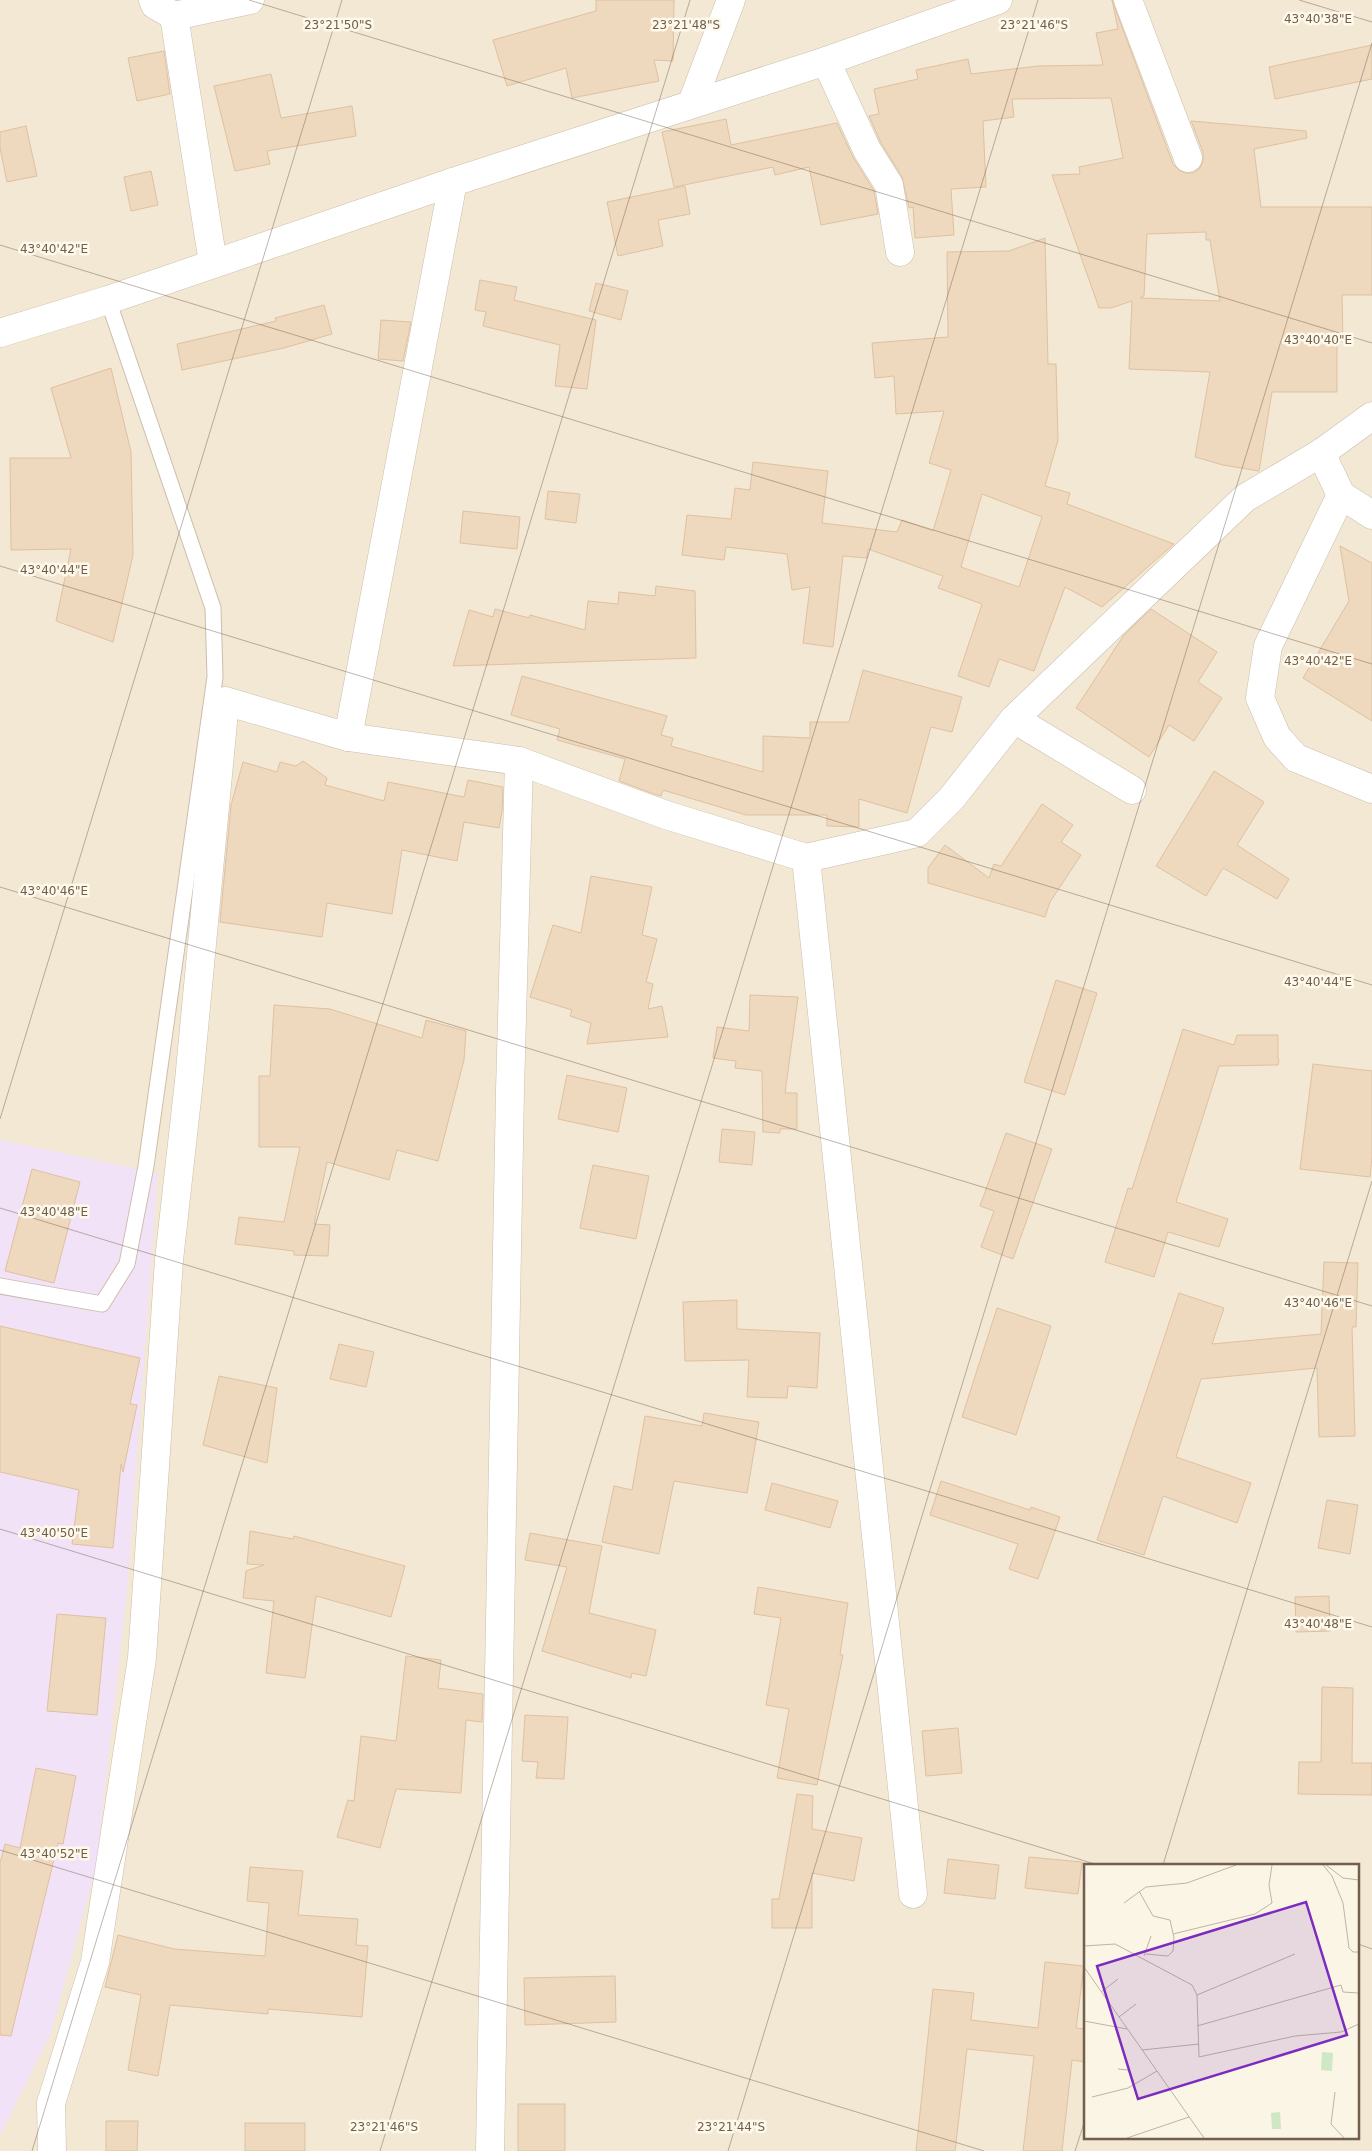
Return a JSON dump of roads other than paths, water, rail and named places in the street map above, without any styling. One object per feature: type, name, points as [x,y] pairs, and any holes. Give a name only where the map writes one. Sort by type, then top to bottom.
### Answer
[{"type":"street","points":[[213,263],[163,8],[250,0]]},
{"type":"street","points":[[692,103],[731,0]]},
{"type":"street","points":[[0,333],[108,300],[453,182],[826,61],[998,0]]},
{"type":"street","points":[[1128,0],[1188,158]]},
{"type":"street","points":[[826,61],[867,150],[889,185],[900,252]]},
{"type":"street","points":[[348,736],[453,182]]},
{"type":"street","points":[[52,2151],[51,2103],[95,1962],[142,1658],[168,1260],[189,1081],[225,701],[348,736],[519,761],[666,815],[806,858],[917,833],[951,799],[1014,720],[1245,498],[1321,453],[1372,416]]},
{"type":"street","points":[[1321,453],[1341,495],[1372,515]]},
{"type":"street","points":[[1341,495],[1268,646],[1260,698],[1276,737],[1296,758],[1372,789]]},
{"type":"street","points":[[1014,720],[1132,790]]},
{"type":"street","points":[[490,2151],[510,1091],[519,761]]},
{"type":"street","points":[[806,858],[913,1894]]},
{"type":"lane","points":[[0,1286],[102,1304],[127,1264],[146,1166],[215,677],[213,608],[108,300]]}]
